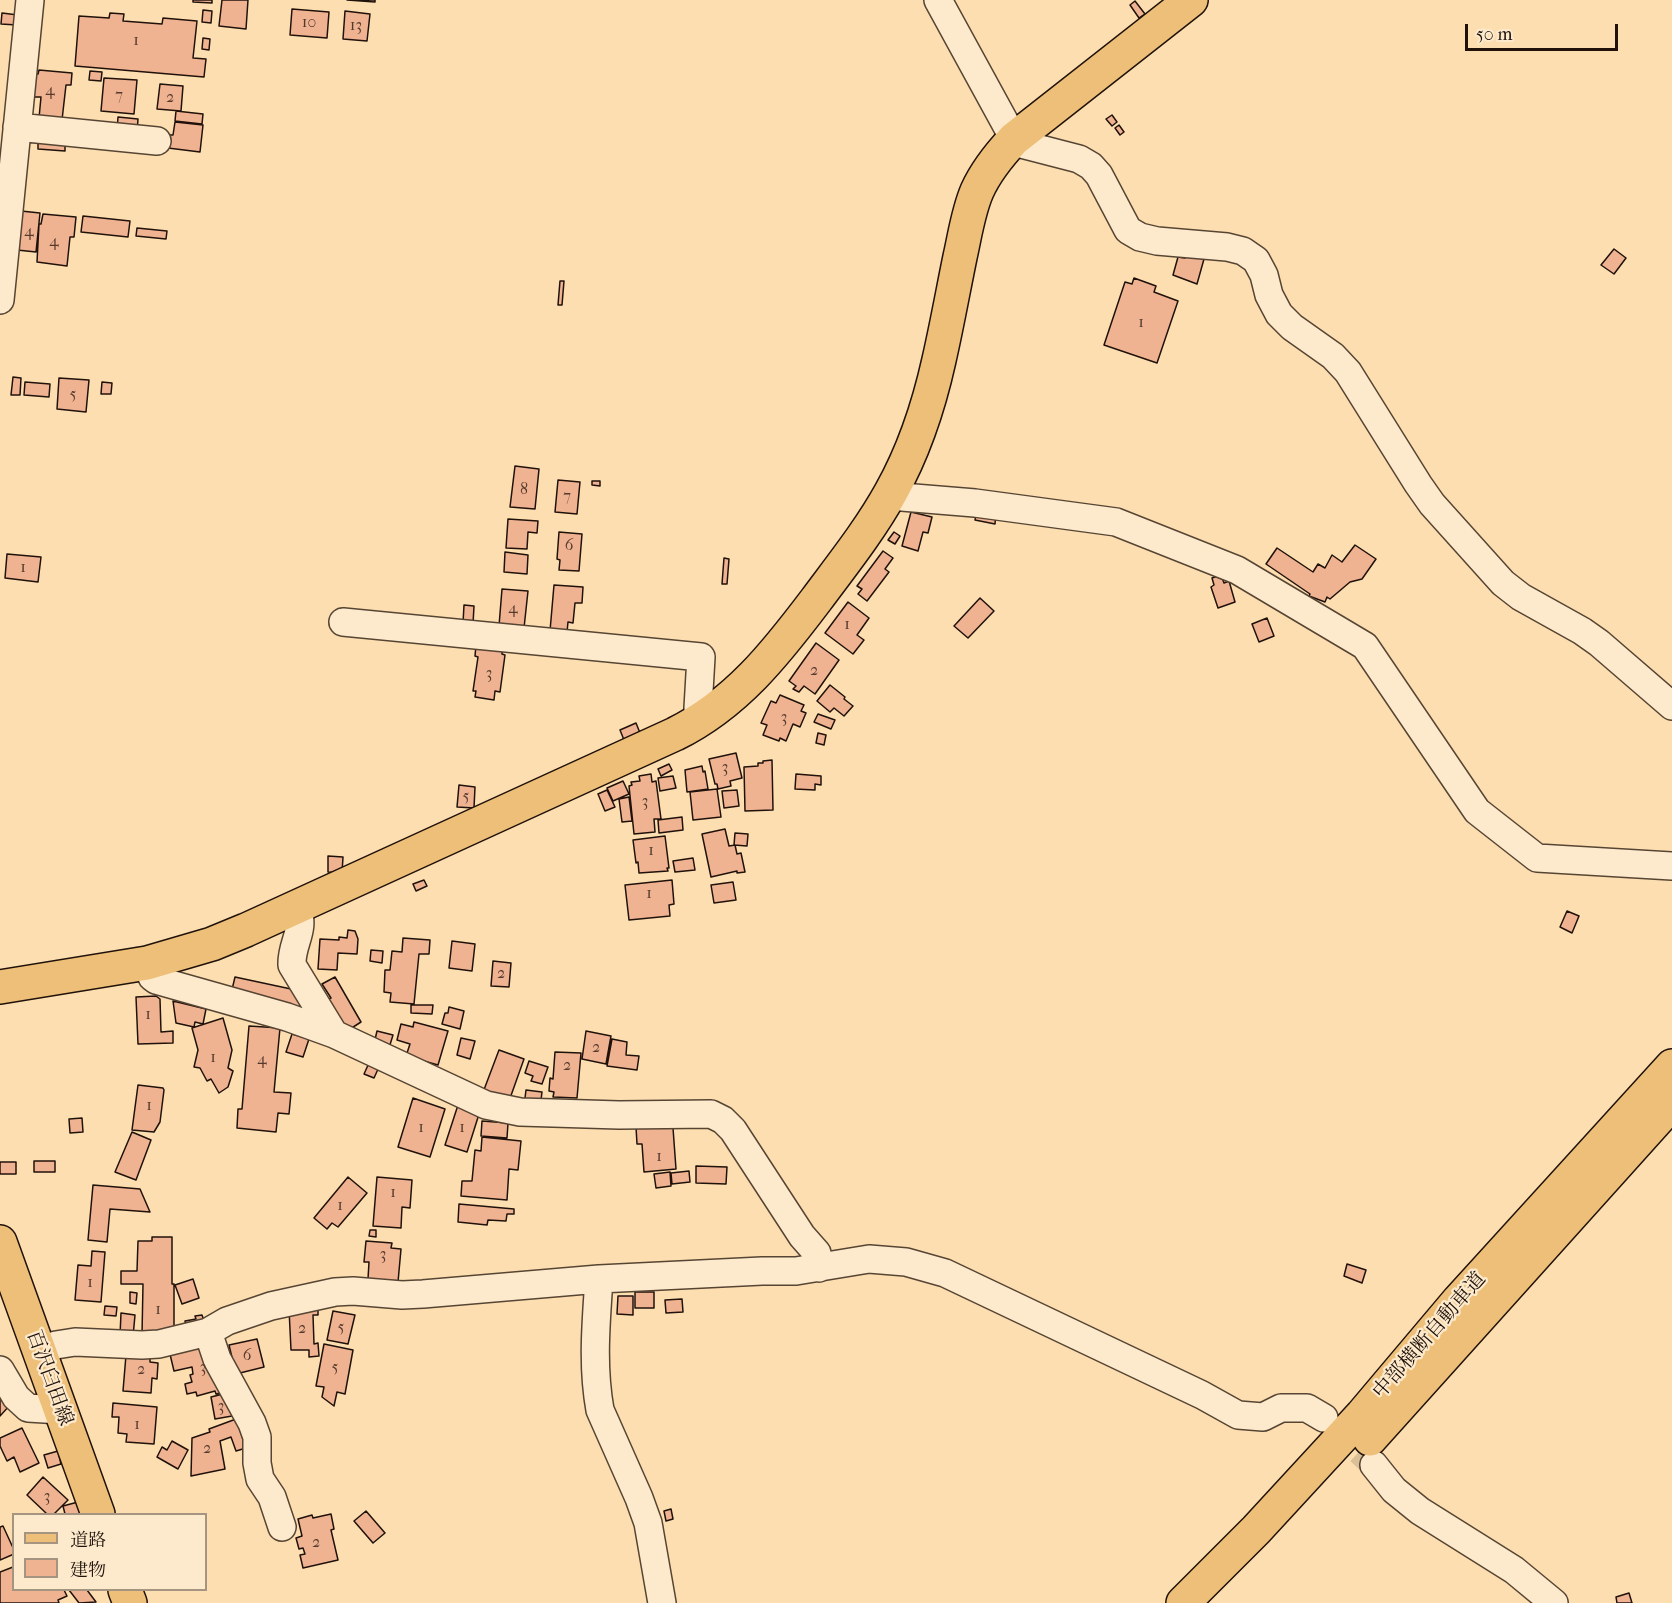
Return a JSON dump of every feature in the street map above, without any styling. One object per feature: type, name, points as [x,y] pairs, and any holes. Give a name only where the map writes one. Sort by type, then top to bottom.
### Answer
[{"type":"main road","points":[[0,987],[147,963],[212,944],[297,908],[652,745],[701,720],[747,684],[785,641],[865,534],[891,493],[913,446],[930,393],[968,221],[977,191],[990,167],[1014,139],[1191,0]]},
{"type":"main road","name":"中部横断自動車道","points":[[1183,1603],[1256,1530],[1362,1415],[1459,1300],[1672,1066]]},
{"type":"main road","name":"中部横断自動車道","points":[[1213,1603],[1271,1547],[1672,1104]]},
{"type":"main road","name":"百沢臼田線","points":[[0,1242],[97,1513]]},
{"type":"street","points":[[0,300],[3,231],[17,127],[12,48],[30,0]]},
{"type":"street","points":[[938,0],[1014,139],[1021,144],[1079,159],[1091,166],[1099,175],[1128,230],[1140,237],[1157,241],[1227,247],[1243,251],[1256,260],[1264,274],[1269,295],[1279,314],[1292,327],[1333,356],[1348,372],[1427,497],[1503,583],[1521,597],[1590,637],[1672,706]]},
{"type":"street","points":[[17,127],[157,141]]},
{"type":"street","points":[[891,493],[902,497],[975,502],[1116,522],[1237,570],[1365,646],[1477,811],[1537,858],[1672,866]]},
{"type":"street","points":[[343,622],[701,657],[698,708],[701,720]]},
{"type":"street","points":[[297,908],[301,918],[300,929],[291,965],[334,1034]]},
{"type":"street","points":[[147,963],[152,977],[156,980],[287,1017],[334,1034],[486,1105],[520,1112],[619,1115],[711,1114],[723,1120],[733,1130],[802,1236],[817,1253],[819,1268]]},
{"type":"street","points":[[39,1351],[75,1342],[159,1344],[208,1332],[227,1321],[271,1306],[335,1292],[402,1295],[599,1279],[796,1270],[869,1259],[906,1262],[945,1273],[1202,1395],[1238,1415],[1263,1417],[1281,1408],[1307,1408],[1324,1418]]},
{"type":"street","points":[[599,1279],[594,1350],[599,1403],[648,1523],[662,1603]]},
{"type":"street","points":[[208,1332],[217,1359],[252,1423],[257,1437],[257,1463],[260,1479],[272,1497],[282,1527]]},
{"type":"street","points":[[0,1370],[16,1397],[28,1408],[61,1410]]},
{"type":"street","points":[[1374,1465],[1394,1490],[1420,1511],[1514,1570],[1554,1603]]},
{"type":"building","points":[[193,0],[212,0],[212,3],[193,2]]},
{"type":"building","points":[[222,0],[248,0],[246,29],[219,26]]},
{"type":"building","points":[[347,0],[375,0],[375,2]]},
{"type":"building","points":[[1135,1],[1145,14],[1139,18],[1130,5]]},
{"type":"building","points":[[292,9],[329,12],[327,38],[290,35]]},
{"type":"building","points":[[203,10],[212,11],[211,23],[202,22]]},
{"type":"building","points":[[345,11],[370,14],[367,41],[343,39]]},
{"type":"building","points":[[2,13],[18,15],[17,25],[1,24]]},
{"type":"building","points":[[110,13],[124,14],[123,21],[162,24],[163,18],[197,21],[193,58],[206,59],[204,77],[75,66],[79,16],[109,18]]},
{"type":"building","points":[[203,38],[210,39],[209,50],[202,49]]},
{"type":"building","points":[[39,70],[72,73],[71,85],[66,85],[62,120],[39,118],[41,97],[34,97],[35,74],[38,74]]},
{"type":"building","points":[[90,71],[102,72],[101,81],[89,80]]},
{"type":"building","points":[[104,78],[137,80],[134,114],[101,111]]},
{"type":"building","points":[[160,84],[183,86],[181,111],[157,109]]},
{"type":"building","points":[[176,111],[203,114],[202,124],[175,121]]},
{"type":"building","points":[[1112,115],[1117,122],[1112,126],[1106,119]]},
{"type":"building","points":[[118,117],[138,119],[137,133],[117,131]]},
{"type":"building","points":[[175,122],[203,125],[200,152],[168,148],[169,135],[173,135]]},
{"type":"building","points":[[1119,125],[1124,132],[1120,135],[1115,128]]},
{"type":"building","points":[[38,141],[65,144],[65,151],[38,149]]},
{"type":"building","points":[[21,211],[40,213],[36,252],[17,250]]},
{"type":"building","points":[[43,214],[76,217],[74,237],[70,237],[67,266],[37,262],[39,224],[41,224]]},
{"type":"building","points":[[83,216],[130,221],[128,237],[81,232]]},
{"type":"building","points":[[137,228],[167,231],[166,239],[136,236]]},
{"type":"building","points":[[1614,249],[1626,258],[1614,274],[1601,265]]},
{"type":"building","points":[[1186,256],[1204,259],[1197,284],[1173,275],[1178,257],[1185,258]]},
{"type":"building","points":[[1134,278],[1156,286],[1154,292],[1178,301],[1157,363],[1104,345],[1125,282],[1132,284]]},
{"type":"building","points":[[560,281],[564,281],[562,305],[558,305]]},
{"type":"building","points":[[13,377],[21,378],[20,395],[11,395]]},
{"type":"building","points":[[59,378],[89,380],[86,412],[57,409]]},
{"type":"building","points":[[25,382],[50,384],[49,397],[24,395]]},
{"type":"building","points":[[102,382],[112,383],[111,394],[101,394]]},
{"type":"building","points":[[515,466],[539,469],[535,509],[510,507]]},
{"type":"building","points":[[558,480],[580,482],[577,514],[555,512]]},
{"type":"building","points":[[592,481],[600,481],[600,486],[592,485]]},
{"type":"building","points":[[977,508],[996,512],[995,524],[975,520]]},
{"type":"building","points":[[911,512],[932,517],[928,533],[923,532],[918,551],[902,546]]},
{"type":"building","points":[[508,519],[538,521],[537,533],[528,532],[527,549],[506,548]]},
{"type":"building","points":[[559,532],[582,534],[579,571],[559,570],[560,560],[557,559]]},
{"type":"building","points":[[894,532],[900,536],[895,544],[888,540]]},
{"type":"building","points":[[1355,545],[1376,559],[1362,579],[1350,582],[1330,599],[1327,597],[1325,602],[1309,596],[1310,594],[1266,564],[1277,548],[1313,572],[1318,564],[1325,568],[1332,555],[1342,562]]},
{"type":"building","points":[[883,551],[893,558],[885,569],[889,572],[867,601],[858,594],[862,589],[857,586]]},
{"type":"building","points":[[505,552],[528,555],[527,574],[504,572]]},
{"type":"building","points":[[7,554],[41,557],[38,582],[5,578]]},
{"type":"building","points":[[724,558],[729,559],[727,584],[722,584]]},
{"type":"building","points":[[1221,575],[1224,583],[1229,581],[1235,602],[1218,608],[1211,587],[1214,585],[1212,578]]},
{"type":"building","points":[[554,585],[583,587],[582,603],[575,603],[573,623],[568,622],[567,632],[550,631]]},
{"type":"building","points":[[502,589],[528,591],[524,628],[499,626]]},
{"type":"building","points":[[980,598],[994,611],[968,638],[954,626]]},
{"type":"building","points":[[848,602],[869,618],[857,635],[864,640],[853,654],[825,633]]},
{"type":"building","points":[[464,605],[474,606],[473,624],[463,623]]},
{"type":"building","points":[[1267,618],[1274,636],[1259,642],[1252,624]]},
{"type":"building","points":[[816,643],[839,660],[815,694],[804,686],[799,692],[793,689],[796,686],[789,681]]},
{"type":"building","points":[[476,645],[502,649],[502,654],[505,655],[500,692],[495,691],[494,700],[475,697],[476,691],[473,691],[478,657],[475,656]]},
{"type":"building","points":[[830,685],[853,706],[844,716],[834,708],[830,712],[817,701]]},
{"type":"building","points":[[780,695],[804,705],[801,711],[806,713],[800,727],[793,724],[786,741],[763,735],[767,725],[761,723],[771,701],[776,703]]},
{"type":"building","points":[[818,714],[835,720],[831,729],[814,722]]},
{"type":"building","points":[[636,723],[640,733],[624,740],[620,730]]},
{"type":"building","points":[[818,733],[826,735],[824,745],[816,743]]},
{"type":"building","points":[[736,753],[742,778],[730,781],[731,786],[718,789],[709,759]]},
{"type":"building","points":[[772,760],[773,810],[745,811],[744,767],[758,766],[758,763]]},
{"type":"building","points":[[669,764],[672,770],[661,776],[658,769]]},
{"type":"building","points":[[702,766],[708,789],[687,792],[685,770]]},
{"type":"building","points":[[651,774],[652,782],[656,781],[661,819],[654,819],[655,832],[634,834],[629,786],[632,785],[631,782],[640,781],[639,776]]},
{"type":"building","points":[[796,774],[821,776],[821,785],[815,784],[815,790],[795,789]]},
{"type":"building","points":[[673,776],[676,788],[660,791],[658,778]]},
{"type":"building","points":[[623,781],[629,794],[613,801],[607,788]]},
{"type":"building","points":[[459,785],[475,787],[474,808],[457,807]]},
{"type":"building","points":[[717,789],[721,817],[693,820],[690,792]]},
{"type":"building","points":[[607,790],[615,807],[605,811],[598,794]]},
{"type":"building","points":[[737,790],[739,806],[724,808],[722,791]]},
{"type":"building","points":[[629,797],[632,821],[622,822],[619,799]]},
{"type":"building","points":[[682,817],[683,830],[659,833],[658,820]]},
{"type":"building","points":[[725,829],[729,846],[735,845],[737,854],[741,853],[745,872],[737,873],[737,871],[711,877],[702,834]]},
{"type":"building","points":[[735,833],[748,834],[747,846],[734,845]]},
{"type":"building","points":[[665,836],[668,871],[639,873],[633,840]]},
{"type":"building","points":[[328,856],[343,857],[342,873],[328,872]]},
{"type":"building","points":[[693,858],[695,870],[675,872],[673,861]]},
{"type":"building","points":[[424,880],[427,886],[416,891],[413,884]]},
{"type":"building","points":[[672,880],[674,904],[669,905],[670,916],[629,920],[625,885]]},
{"type":"building","points":[[733,882],[736,900],[714,903],[711,885]]},
{"type":"building","points":[[1567,911],[1579,916],[1572,933],[1560,927]]},
{"type":"building","points":[[348,930],[355,931],[358,939],[357,954],[338,953],[337,970],[318,969],[320,939],[347,938]]},
{"type":"building","points":[[403,938],[430,940],[429,954],[419,954],[414,1004],[390,1002],[391,993],[384,992],[385,970],[390,970],[392,951],[402,952]]},
{"type":"building","points":[[452,941],[475,944],[472,971],[449,968]]},
{"type":"building","points":[[371,950],[383,951],[382,963],[370,961]]},
{"type":"building","points":[[493,961],[511,963],[509,987],[491,986]]},
{"type":"building","points":[[235,977],[291,989],[291,985],[304,1006],[302,1015],[230,998]]},
{"type":"building","points":[[335,977],[361,1022],[347,1031],[322,984]]},
{"type":"building","points":[[156,996],[160,999],[161,1032],[173,1031],[173,1043],[138,1044],[136,997]]},
{"type":"building","points":[[173,1001],[206,1009],[203,1024],[195,1022],[194,1027],[176,1023]]},
{"type":"building","points":[[411,1005],[433,1005],[432,1014],[411,1013]]},
{"type":"building","points":[[449,1007],[464,1011],[460,1029],[442,1024]]},
{"type":"building","points":[[223,1018],[232,1050],[228,1068],[233,1071],[228,1087],[219,1093],[211,1079],[207,1081],[200,1068],[194,1067],[198,1050],[192,1028]]},
{"type":"building","points":[[414,1022],[448,1031],[438,1065],[406,1056],[410,1044],[397,1040],[401,1024],[413,1027]]},
{"type":"building","points":[[249,1026],[280,1028],[274,1092],[291,1093],[289,1114],[278,1113],[276,1132],[237,1128],[238,1109],[242,1109]]},
{"type":"building","points":[[377,1031],[393,1035],[389,1048],[374,1044]]},
{"type":"building","points":[[586,1031],[611,1036],[606,1064],[582,1059]]},
{"type":"building","points":[[292,1034],[309,1039],[303,1057],[286,1052]]},
{"type":"building","points":[[461,1038],[475,1041],[470,1059],[457,1055]]},
{"type":"building","points":[[612,1039],[627,1042],[626,1055],[639,1056],[637,1070],[607,1066]]},
{"type":"building","points":[[499,1050],[524,1059],[508,1104],[482,1095]]},
{"type":"building","points":[[555,1052],[581,1053],[577,1098],[553,1097],[554,1092],[549,1091],[550,1078],[553,1079]]},
{"type":"building","points":[[529,1061],[548,1067],[542,1084],[531,1081],[533,1076],[525,1073]]},
{"type":"building","points":[[369,1063],[379,1067],[374,1078],[364,1074]]},
{"type":"building","points":[[138,1085],[164,1090],[160,1122],[154,1132],[132,1130]]},
{"type":"building","points":[[526,1090],[542,1092],[540,1108],[524,1106]]},
{"type":"building","points":[[413,1098],[445,1109],[430,1157],[398,1147]]},
{"type":"building","points":[[458,1105],[480,1111],[467,1152],[445,1145]]},
{"type":"building","points":[[82,1118],[83,1132],[70,1133],[69,1119]]},
{"type":"building","points":[[482,1121],[508,1123],[507,1138],[481,1136]]},
{"type":"building","points":[[636,1127],[673,1128],[676,1169],[644,1172],[642,1144],[637,1144]]},
{"type":"building","points":[[132,1132],[151,1140],[136,1180],[115,1172]]},
{"type":"building","points":[[482,1137],[521,1141],[518,1170],[509,1169],[507,1200],[461,1196],[462,1181],[472,1181],[475,1150],[481,1151]]},
{"type":"building","points":[[34,1161],[55,1161],[55,1172],[34,1172]]},
{"type":"building","points":[[0,1162],[16,1162],[16,1174],[0,1174]]},
{"type":"building","points":[[696,1166],[727,1167],[726,1184],[696,1183]]},
{"type":"building","points":[[689,1171],[690,1182],[672,1184],[671,1173]]},
{"type":"building","points":[[670,1172],[671,1186],[656,1188],[654,1174]]},
{"type":"building","points":[[348,1177],[367,1193],[338,1227],[332,1223],[327,1229],[314,1218]]},
{"type":"building","points":[[377,1177],[412,1180],[410,1208],[402,1207],[401,1228],[373,1226]]},
{"type":"building","points":[[93,1185],[140,1189],[150,1212],[110,1209],[107,1242],[88,1240]]},
{"type":"building","points":[[459,1204],[514,1209],[514,1214],[507,1214],[506,1221],[488,1220],[487,1225],[458,1222]]},
{"type":"building","points":[[370,1230],[376,1230],[376,1237],[369,1236]]},
{"type":"building","points":[[152,1237],[172,1237],[174,1335],[142,1335],[143,1284],[121,1284],[121,1271],[137,1271],[138,1241],[152,1241]]},
{"type":"building","points":[[366,1241],[392,1243],[391,1248],[401,1249],[398,1282],[368,1279],[369,1262],[364,1262]]},
{"type":"building","points":[[92,1251],[105,1252],[101,1302],[75,1300],[78,1265],[91,1266]]},
{"type":"building","points":[[1347,1264],[1366,1270],[1362,1283],[1344,1276]]},
{"type":"building","points":[[193,1279],[199,1298],[182,1304],[175,1285]]},
{"type":"building","points":[[130,1292],[137,1293],[136,1304],[130,1303]]},
{"type":"building","points":[[635,1292],[654,1292],[654,1308],[635,1308]]},
{"type":"building","points":[[618,1296],[633,1296],[633,1315],[617,1314]]},
{"type":"building","points":[[682,1299],[683,1312],[666,1313],[665,1300]]},
{"type":"building","points":[[105,1306],[117,1307],[116,1316],[104,1315]]},
{"type":"building","points":[[318,1307],[318,1315],[313,1315],[314,1344],[318,1343],[319,1356],[309,1357],[309,1350],[291,1350],[289,1309]]},
{"type":"building","points":[[333,1311],[355,1315],[348,1344],[327,1340]]},
{"type":"building","points":[[121,1313],[135,1315],[133,1337],[120,1336]]},
{"type":"building","points":[[202,1315],[204,1321],[187,1331],[185,1321]]},
{"type":"building","points":[[257,1339],[264,1367],[236,1374],[229,1345]]},
{"type":"building","points":[[204,1342],[225,1392],[216,1394],[215,1391],[197,1396],[196,1392],[187,1394],[185,1384],[192,1382],[190,1375],[193,1374],[192,1367],[174,1371],[169,1350]]},
{"type":"building","points":[[324,1344],[353,1350],[345,1394],[337,1392],[334,1406],[322,1397],[324,1387],[316,1386]]},
{"type":"building","points":[[126,1355],[150,1357],[150,1362],[158,1363],[157,1379],[152,1378],[151,1393],[123,1391]]},
{"type":"building","points":[[227,1393],[232,1416],[215,1419],[211,1397]]},
{"type":"building","points":[[0,1396],[10,1405],[0,1416]]},
{"type":"building","points":[[113,1403],[157,1407],[154,1444],[126,1442],[127,1434],[118,1433],[119,1417],[112,1417]]},
{"type":"building","points":[[236,1419],[246,1448],[236,1451],[231,1437],[220,1441],[225,1469],[191,1476],[192,1438]]},
{"type":"building","points":[[22,1428],[39,1463],[20,1472],[14,1457],[7,1461],[0,1446],[0,1438]]},
{"type":"building","points":[[172,1441],[188,1450],[178,1469],[157,1457],[162,1447],[167,1450]]},
{"type":"building","points":[[58,1451],[61,1464],[48,1468],[44,1455]]},
{"type":"building","points":[[43,1477],[68,1500],[55,1513],[46,1513],[27,1495]]},
{"type":"building","points":[[78,1502],[81,1513],[65,1513],[63,1506]]},
{"type":"building","points":[[671,1509],[673,1519],[666,1521],[664,1511]]},
{"type":"building","points":[[366,1511],[385,1533],[373,1543],[354,1521]]},
{"type":"building","points":[[331,1514],[334,1529],[331,1530],[338,1560],[303,1568],[300,1555],[305,1554],[303,1548],[299,1549],[296,1538],[302,1536],[298,1519],[312,1515],[313,1518]]},
{"type":"building","points":[[3,1526],[12,1546],[12,1555],[0,1560],[0,1527]]},
{"type":"building","points":[[12,1567],[12,1591],[64,1591],[67,1596],[58,1600],[59,1603],[0,1603],[0,1572]]},
{"type":"building","points":[[70,1591],[88,1591],[96,1602],[79,1603]]},
{"type":"building","points":[[1629,1593],[1632,1603],[1617,1603],[1616,1597]]},
{"type":"tunnel","points":[[1330,1423],[1374,1465]]}]
